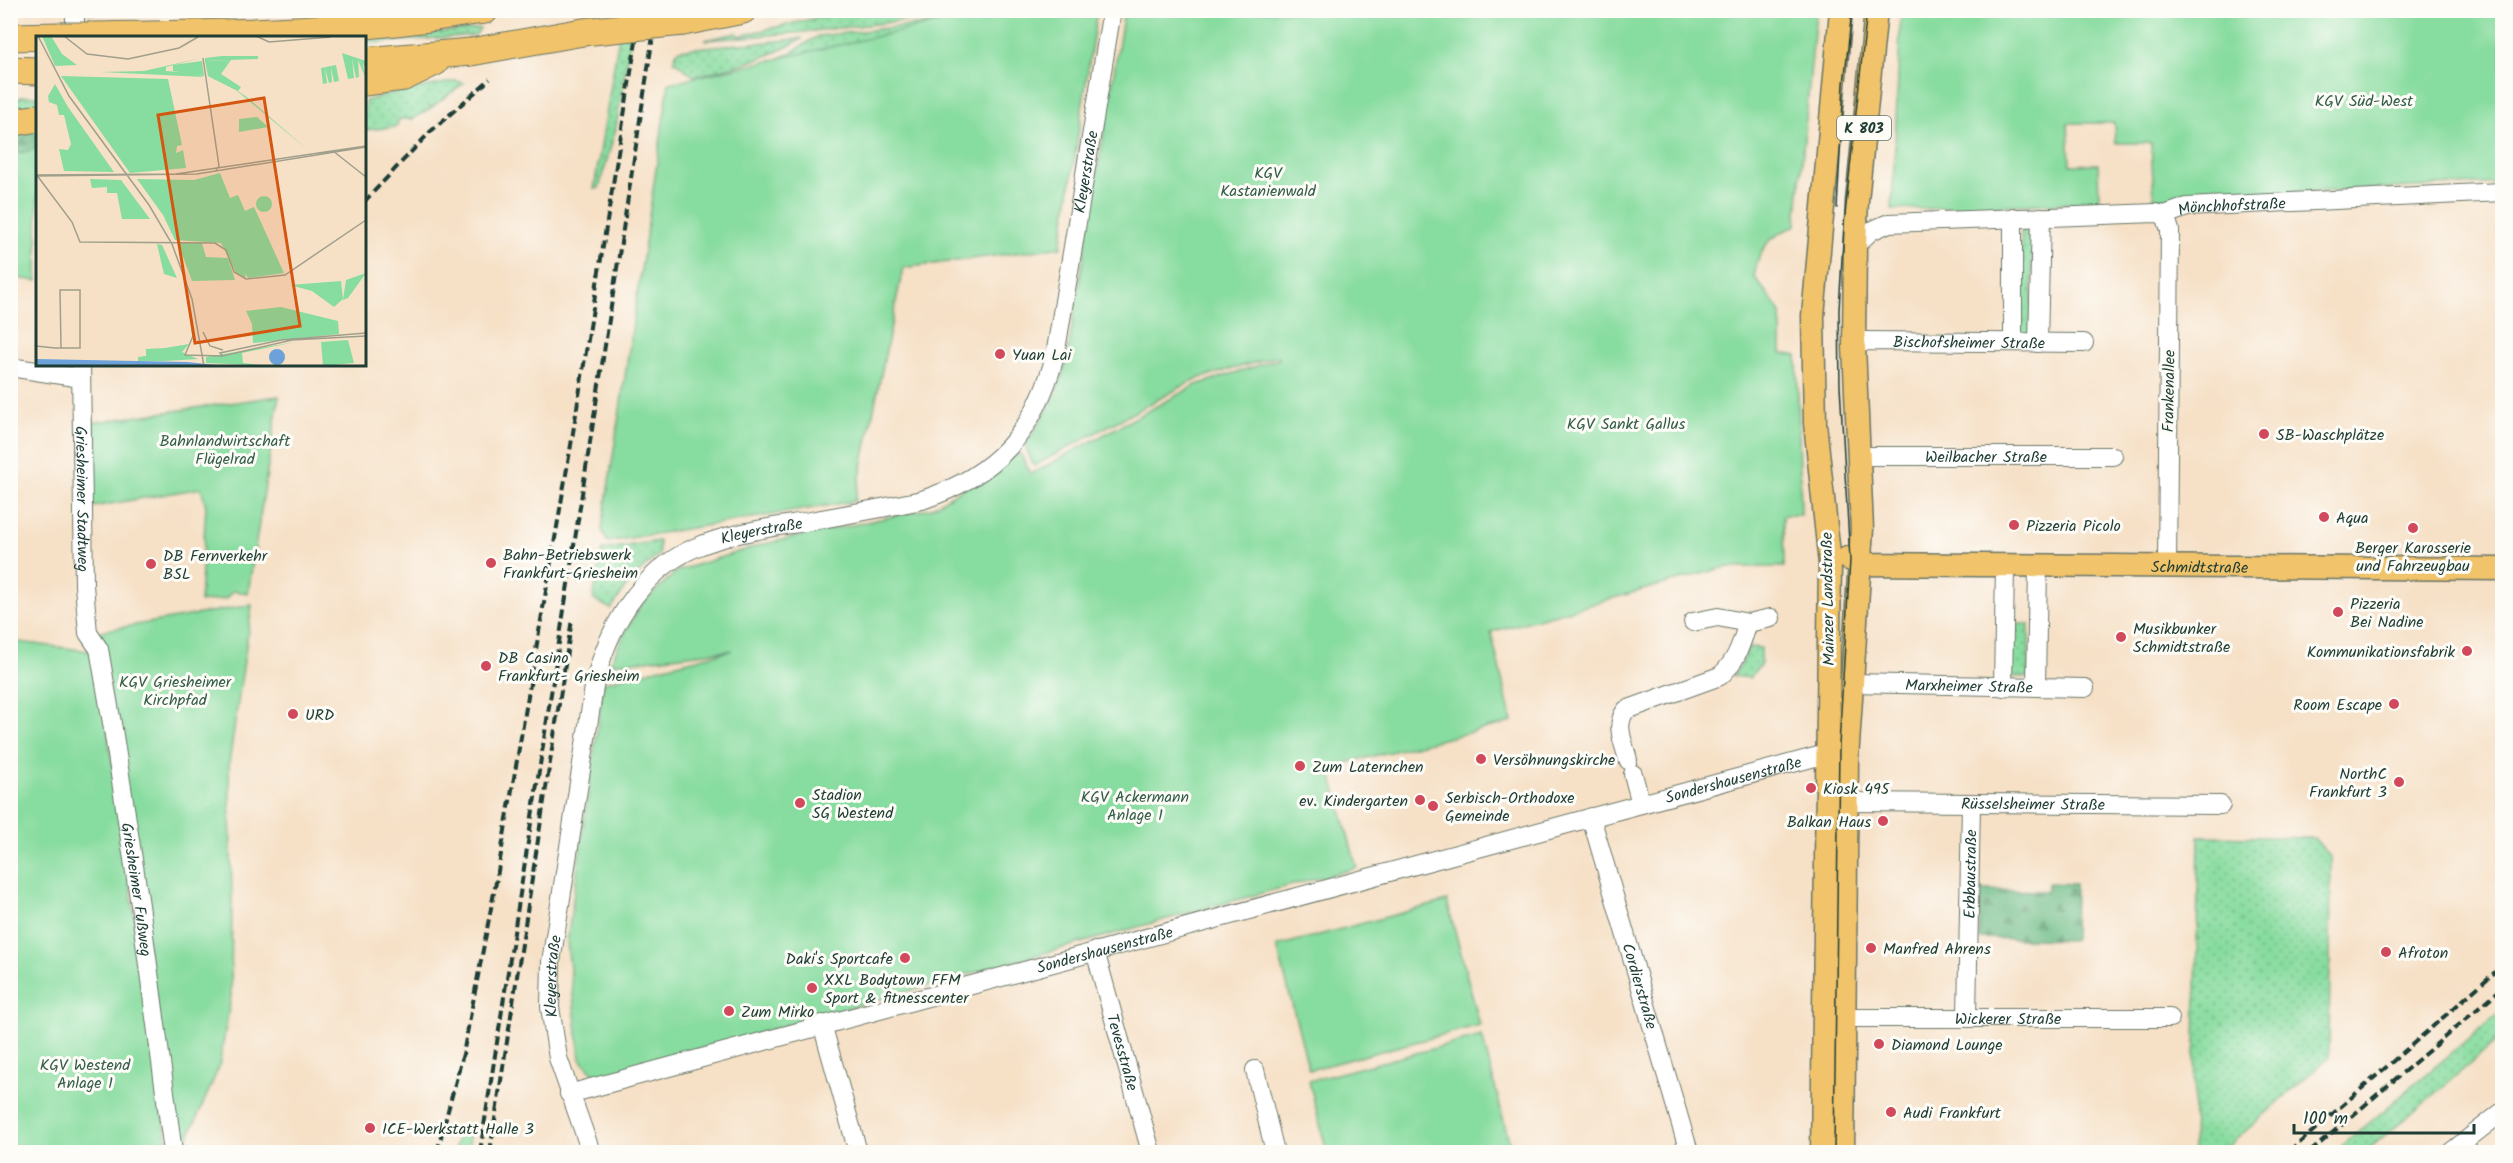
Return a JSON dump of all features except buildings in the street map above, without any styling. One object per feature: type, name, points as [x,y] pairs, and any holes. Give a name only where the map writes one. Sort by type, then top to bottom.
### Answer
[{"type":"highway","points":[[75,36],[280,30],[413,20],[450,12],[485,10]]},
{"type":"highway","points":[[366,61],[462,53],[583,32],[683,22],[743,10]]},
{"type":"highway","points":[[10,37],[36,37]]},
{"type":"highway","points":[[366,82],[404,77],[462,53]]},
{"type":"highway","points":[[10,70],[36,71]]},
{"type":"main road","name":"Mainzer Landstraße","points":[[1822,1152],[1830,564],[1815,423],[1813,316],[1841,10]]},
{"type":"main road","name":"Mainzer Landstraße","points":[[1843,1152],[1846,802],[1862,529],[1854,346],[1855,246],[1857,201],[1876,10]]},
{"type":"main road","points":[[1826,528],[1844,556],[1860,564]]},
{"type":"main road","points":[[1829,604],[1837,580],[1849,569],[1860,564]]},
{"type":"main road","name":"Schmidtstraße","points":[[1860,564],[2502,569]]},
{"type":"main road","points":[[1857,615],[1868,587],[1896,564]]},
{"type":"street","points":[[75,10],[75,36]]},
{"type":"street","name":"Kleyerstraße","points":[[591,1152],[558,1058],[550,1007],[551,962],[594,687],[599,665],[614,627],[639,591],[659,571],[693,549],[755,530],[922,500],[946,492],[974,477],[1018,438],[1040,401],[1055,356],[1112,10]]},
{"type":"street","name":"Mönchhofstraße","points":[[1855,246],[1871,231],[1889,223],[2013,217],[2156,213],[2165,215],[2187,207],[2502,192]]},
{"type":"street","points":[[1857,201],[1872,216],[1889,223]]},
{"type":"street","name":"Frankenallee","points":[[2165,215],[2170,230],[2167,567]]},
{"type":"street","points":[[2013,217],[2013,342]]},
{"type":"street","points":[[2038,343],[2041,217]]},
{"type":"street","name":"Bischofsheimer Straße","points":[[1854,346],[1867,341],[2084,343]]},
{"type":"street","points":[[10,367],[81,371]]},
{"type":"street","name":"Griesheimer Stadtweg","points":[[81,371],[84,585],[88,633]]},
{"type":"street","name":"Weilbacher Straße","points":[[1858,456],[2113,456]]},
{"type":"street","points":[[2003,687],[2005,566]]},
{"type":"street","points":[[2037,686],[2038,566]]},
{"type":"street","points":[[1693,622],[1718,617],[1748,623],[1771,618]]},
{"type":"street","points":[[1641,804],[1619,727],[1620,716],[1626,710],[1720,676],[1732,665],[1738,655],[1748,623]]},
{"type":"street","name":"Griesheimer Fußweg","points":[[88,633],[99,648],[113,729],[140,905],[173,1152]]},
{"type":"street","name":"Marxheimer Straße","points":[[1852,683],[2085,688]]},
{"type":"street","name":"Sondershausenstraße","points":[[569,1094],[1826,754]]},
{"type":"street","name":"Rüsselsheimer Straße","points":[[1846,802],[2221,805]]},
{"type":"street","name":"Erbbaustraße","points":[[1967,1016],[1971,804]]},
{"type":"street","name":"Cordierstraße","points":[[1591,817],[1689,1152]]},
{"type":"street","name":"Tevesstraße","points":[[1095,951],[1151,1152]]},
{"type":"street","name":"Wickerer Straße","points":[[1844,1018],[1967,1016],[2170,1018]]},
{"type":"street","points":[[822,1024],[858,1152]]},
{"type":"street","points":[[1256,1070],[1275,1152]]},
{"type":"street","points":[[2451,1152],[2502,1112]]},
{"type":"green space","points":[[88,10],[232,11],[89,13]]},
{"type":"green space","points":[[850,10],[988,11],[796,33],[705,40],[737,33],[738,36]]},
{"type":"green space","points":[[995,10],[1097,11],[1061,247],[903,268],[855,501],[607,542],[602,529],[669,83]]},
{"type":"green space","points":[[623,11],[635,11],[616,128],[599,188],[594,189]]},
{"type":"green space","points":[[1124,11],[1816,11],[1796,225],[1778,234],[1767,244],[1759,257],[1754,276],[1781,313],[1781,353],[1797,356],[1801,515],[1783,515],[1784,567],[1726,567],[1491,632],[1512,722],[1329,767],[1357,868],[598,1078],[580,1059],[567,942],[604,682],[733,650],[610,664],[641,605],[677,571],[764,544],[931,508],[1020,453],[1031,474],[1196,385],[1279,359],[1279,356],[1196,379],[1034,466],[1025,446],[1054,399],[1066,363]]},
{"type":"green space","name":"KGV Süd-West","points":[[1901,11],[2502,11],[2502,183],[2154,199],[2151,143],[2115,143],[2114,123],[2068,123],[2070,165],[2098,164],[2099,202],[1892,210]]},
{"type":"green space","points":[[975,18],[756,68],[789,54],[818,36]]},
{"type":"green space","points":[[480,28],[476,35],[366,44],[366,40]]},
{"type":"green space","points":[[803,38],[764,57],[694,76],[674,61],[679,50]]},
{"type":"green space","points":[[456,81],[464,83],[413,119],[399,119],[396,127],[366,130],[366,101],[388,94]]},
{"type":"green space","points":[[25,96],[36,96],[36,110],[11,114],[11,101]]},
{"type":"green space","points":[[36,129],[36,149],[11,155],[10,132]]},
{"type":"green space","points":[[36,149],[36,281],[10,277],[11,155]]},
{"type":"green space","points":[[2021,231],[2033,231],[2031,334],[2021,334]]},
{"type":"green space","name":"Bahnlandwirtschaft Flügelrad","points":[[279,396],[248,593],[233,591],[225,599],[200,602],[206,506],[201,488],[92,507],[91,423]]},
{"type":"green space","points":[[659,541],[659,554],[629,582],[611,609],[593,599],[602,550]]},
{"type":"green space","name":"KGV Griesheimer Kirchpfad","points":[[252,605],[229,764],[232,898],[231,997],[219,1067],[182,1152],[178,1152],[100,631]]},
{"type":"green space","points":[[2011,624],[2029,624],[2029,677],[2011,677]]},
{"type":"green space","name":"KGV Westend Anlage 1","points":[[11,641],[96,652],[169,1152],[11,1152]]},
{"type":"green space","points":[[1749,647],[1761,648],[1761,664],[1749,678],[1733,676],[1741,665]]},
{"type":"green space","points":[[2199,836],[2314,838],[2331,858],[2329,1057],[2222,1152],[2193,1152]]},
{"type":"green space","points":[[2048,883],[2075,884],[2074,940],[1979,938],[1980,890],[2047,891]]},
{"type":"green space","points":[[1447,901],[1480,1025],[1309,1070],[1277,946]]},
{"type":"green space","points":[[2502,1010],[2502,1037],[2365,1152],[2335,1152]]},
{"type":"green space","points":[[1482,1036],[1511,1149],[1497,1152],[1327,1152],[1309,1081]]},
{"type":"green space","points":[[460,1133],[470,1135],[468,1152],[453,1152]]},
{"type":"tram line","points":[[1837,208],[1844,84],[1852,10]]},
{"type":"tram line","points":[[1834,1152],[1839,745],[1850,560],[1840,386],[1839,310],[1844,224],[1867,10]]},
{"type":"railway","points":[[437,1152],[463,1054],[497,877],[571,445],[641,10]]},
{"type":"railway","points":[[480,1152],[657,10]]},
{"type":"railway","points":[[366,200],[430,132],[490,79]]},
{"type":"railway","points":[[490,1152],[572,619]]},
{"type":"railway","points":[[2289,1152],[2502,966]]},
{"type":"railway","points":[[2310,1152],[2502,988]]},
{"type":"place","name":"Yuan Lai","points":[[1000,354]]},
{"type":"place","name":"SB-Waschplätze","points":[[2264,434]]},
{"type":"place","name":"Aqua","points":[[2324,517]]},
{"type":"place","name":"Pizzeria Picolo","points":[[2014,525]]},
{"type":"place","name":"Berger Karosserie und Fahrzeugbau","points":[[2413,528]]},
{"type":"place","name":"Bahn-Betriebswerk Frankfurt-Griesheim","points":[[491,563]]},
{"type":"place","name":"DB Fernverkehr BSL","points":[[151,564]]},
{"type":"place","name":"Pizzeria Bei Nadine","points":[[2338,612]]},
{"type":"place","name":"Musikbunker Schmidtstraße","points":[[2121,637]]},
{"type":"place","name":"Kommunikationsfabrik","points":[[2467,651]]},
{"type":"place","name":"DB Casino Frankfurt- Griesheim","points":[[486,666]]},
{"type":"place","name":"Room Escape","points":[[2394,704]]},
{"type":"place","name":"URD","points":[[293,714]]},
{"type":"place","name":"Versöhnungskirche","points":[[1481,759]]},
{"type":"place","name":"Zum Laternchen","points":[[1300,766]]},
{"type":"place","name":"NorthC Frankfurt 3","points":[[2399,782]]},
{"type":"place","name":"Kiosk 495","points":[[1811,788]]},
{"type":"place","name":"ev. Kindergarten","points":[[1420,800]]},
{"type":"place","name":"Stadion SG Westend","points":[[800,803]]},
{"type":"place","name":"Serbisch-Orthodoxe Gemeinde","points":[[1433,806]]},
{"type":"place","name":"Balkan Haus","points":[[1883,821]]},
{"type":"place","name":"Manfred Ahrens","points":[[1871,948]]},
{"type":"place","name":"Afroton","points":[[2386,952]]},
{"type":"place","name":"Daki's Sportcafe","points":[[905,958]]},
{"type":"place","name":"XXL Bodytown FFM Sport & fitnesscenter","points":[[812,988]]},
{"type":"place","name":"Zum Mirko","points":[[729,1011]]},
{"type":"place","name":"Diamond Lounge","points":[[1879,1044]]},
{"type":"place","name":"Audi Frankfurt","points":[[1891,1112]]},
{"type":"place","name":"ICE-Werkstatt Halle 3","points":[[370,1128]]},
{"type":"park label","name":"KGV Kastanienwald","points":[[1268,181]]},
{"type":"park label","name":"KGV Sankt Gallus","points":[[1626,423]]},
{"type":"park label","name":"KGV Ackermann Anlage 1","points":[[1135,805]]}]
